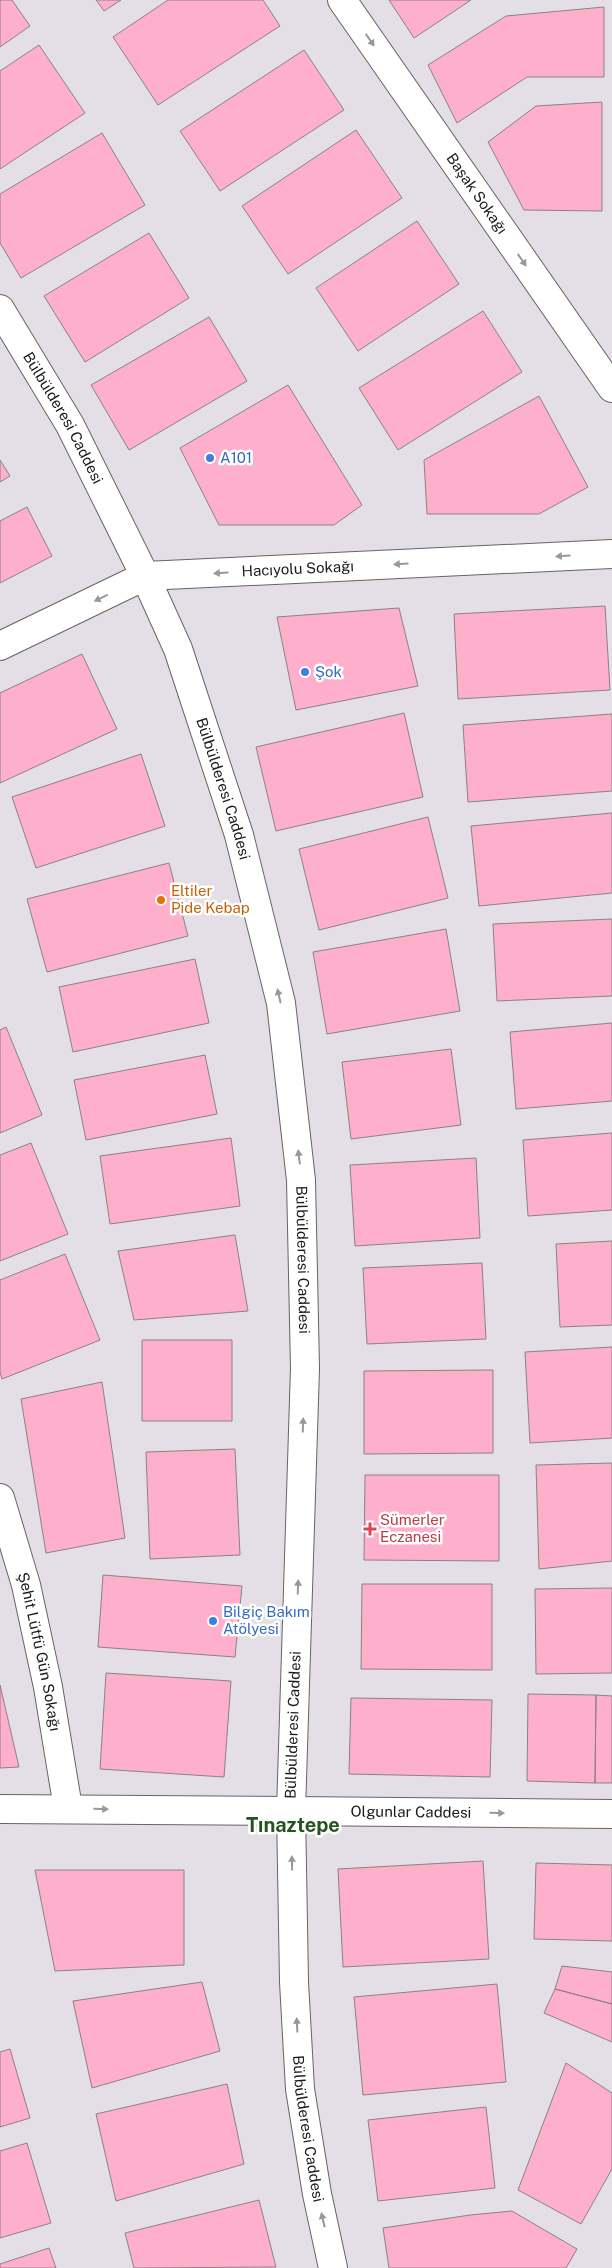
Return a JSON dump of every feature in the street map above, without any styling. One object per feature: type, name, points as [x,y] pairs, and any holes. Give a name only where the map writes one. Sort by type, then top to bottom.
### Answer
[{"type":"street","name":"Başak Sokağı","points":[[342,0],[612,388]]},
{"type":"street","name":"Bülbülderesi Caddesi","points":[[0,309],[70,425],[145,576],[178,649],[239,835],[281,1003],[301,1180],[305,1368],[291,1811],[294,1982],[300,2089],[317,2194],[334,2268]]},
{"type":"street","name":"Hacıyolu Sokağı","points":[[0,646],[145,576],[612,554]]},
{"type":"street","name":"Şehit Lütfü Gün Sokağı","points":[[0,1498],[26,1585],[46,1678],[68,1808]]},
{"type":"street","name":"Olgunlar Caddesi","points":[[0,1809],[68,1808],[612,1814]]},
{"type":"building","points":[[0,0],[12,0],[30,26],[0,47]]},
{"type":"building","points":[[96,0],[121,0],[104,11]]},
{"type":"building","points":[[168,0],[263,0],[280,26],[158,105],[113,37]]},
{"type":"building","points":[[389,0],[471,0],[414,38]]},
{"type":"building","points":[[604,7],[604,77],[527,77],[457,123],[428,65],[506,16]]},
{"type":"building","points":[[39,45],[85,113],[0,169],[0,71]]},
{"type":"building","points":[[304,50],[344,110],[220,191],[180,131]]},
{"type":"building","points":[[602,102],[602,211],[524,210],[488,142],[536,106]]},
{"type":"building","points":[[356,130],[402,198],[288,274],[242,206]]},
{"type":"building","points":[[102,133],[145,205],[21,278],[0,243],[0,194]]},
{"type":"building","points":[[417,221],[459,284],[358,351],[316,288]]},
{"type":"building","points":[[149,233],[189,298],[85,362],[44,296]]},
{"type":"building","points":[[483,311],[522,372],[398,450],[359,388]]},
{"type":"building","points":[[209,317],[247,381],[129,450],[91,385]]},
{"type":"building","points":[[288,385],[362,505],[334,525],[219,525],[180,448]]},
{"type":"building","points":[[539,396],[588,487],[539,514],[427,514],[424,460]]},
{"type":"building","points":[[0,460],[10,476],[0,482]]},
{"type":"building","points":[[27,507],[52,556],[0,583],[0,521]]},
{"type":"building","points":[[605,606],[610,690],[458,699],[454,614]]},
{"type":"building","points":[[399,608],[418,686],[296,710],[277,617]]},
{"type":"building","points":[[82,654],[117,729],[0,783],[0,693]]},
{"type":"building","points":[[404,713],[423,797],[276,831],[256,747]]},
{"type":"building","points":[[612,714],[612,791],[468,802],[463,725]]},
{"type":"building","points":[[141,754],[165,826],[36,868],[12,797]]},
{"type":"building","points":[[612,813],[612,893],[479,906],[471,826]]},
{"type":"building","points":[[428,817],[448,898],[319,930],[299,849]]},
{"type":"building","points":[[169,863],[188,936],[47,972],[27,899]]},
{"type":"building","points":[[612,919],[612,996],[497,1001],[493,924]]},
{"type":"building","points":[[446,929],[460,1011],[327,1034],[313,952]]},
{"type":"building","points":[[195,959],[209,1023],[73,1052],[59,987]]},
{"type":"building","points":[[612,1023],[612,1101],[516,1109],[510,1032]]},
{"type":"building","points":[[6,1027],[42,1115],[0,1133],[0,1030]]},
{"type":"building","points":[[451,1049],[461,1125],[351,1139],[342,1062]]},
{"type":"building","points":[[205,1055],[217,1114],[86,1140],[74,1080]]},
{"type":"building","points":[[612,1133],[612,1210],[528,1216],[523,1140]]},
{"type":"building","points":[[231,1138],[240,1206],[110,1224],[100,1156]]},
{"type":"building","points":[[31,1143],[68,1234],[0,1261],[0,1155]]},
{"type":"building","points":[[476,1158],[480,1238],[355,1246],[350,1165]]},
{"type":"building","points":[[235,1235],[248,1311],[134,1320],[118,1251]]},
{"type":"building","points":[[612,1241],[612,1325],[560,1327],[556,1244]]},
{"type":"building","points":[[65,1254],[100,1340],[2,1379],[0,1372],[0,1280]]},
{"type":"building","points":[[482,1263],[486,1339],[367,1344],[363,1268]]},
{"type":"building","points":[[142,1340],[232,1340],[232,1421],[142,1421]]},
{"type":"building","points":[[612,1347],[612,1438],[530,1443],[525,1352]]},
{"type":"building","points":[[493,1370],[493,1453],[364,1454],[364,1371]]},
{"type":"building","points":[[102,1382],[125,1538],[46,1553],[21,1399]]},
{"type":"building","points":[[235,1449],[240,1555],[150,1559],[146,1452]]},
{"type":"building","points":[[612,1463],[612,1561],[539,1569],[536,1465]]},
{"type":"building","points":[[365,1475],[499,1475],[499,1561],[364,1560]]},
{"type":"building","points":[[103,1575],[242,1586],[235,1657],[98,1647]]},
{"type":"building","points":[[362,1584],[492,1584],[492,1670],[361,1669]]},
{"type":"building","points":[[612,1588],[612,1673],[536,1674],[535,1589]]},
{"type":"building","points":[[106,1673],[231,1681],[224,1777],[100,1769]]},
{"type":"building","points":[[0,1685],[19,1767],[0,1768]]},
{"type":"building","points":[[528,1694],[596,1695],[595,1783],[527,1781]]},
{"type":"building","points":[[596,1695],[612,1696],[612,1783],[595,1783]]},
{"type":"building","points":[[351,1698],[492,1700],[490,1777],[349,1774]]},
{"type":"building","points":[[483,1861],[489,1959],[343,1967],[338,1869]]},
{"type":"building","points":[[536,1863],[612,1865],[612,1941],[534,1939]]},
{"type":"building","points":[[35,1870],[184,1870],[184,1965],[55,1971]]},
{"type":"building","points":[[562,1966],[612,1972],[612,2004],[555,1989]]},
{"type":"building","points":[[202,1982],[220,2051],[92,2088],[73,2001]]},
{"type":"building","points":[[497,1984],[506,2082],[363,2095],[354,1997]]},
{"type":"building","points":[[555,1989],[612,2004],[612,2042],[544,2013]]},
{"type":"building","points":[[10,2049],[30,2118],[0,2127],[0,2052]]},
{"type":"building","points":[[566,2063],[612,2093],[612,2169],[581,2224],[518,2190]]},
{"type":"building","points":[[227,2084],[244,2164],[116,2201],[96,2114]]},
{"type":"building","points":[[486,2107],[495,2188],[378,2201],[368,2120]]},
{"type":"building","points":[[27,2143],[51,2223],[0,2238],[0,2151]]},
{"type":"building","points":[[259,2200],[276,2267],[134,2268],[125,2233]]},
{"type":"building","points":[[512,2211],[577,2249],[566,2268],[389,2268],[383,2228],[470,2215]]},
{"type":"building","points":[[49,2248],[56,2268],[0,2268],[0,2264]]},
{"type":"place","name":"A101","points":[[210,458]]},
{"type":"place","name":"Şok","points":[[305,672]]},
{"type":"place","name":"Eltiler Pide Kebap","points":[[161,900]]},
{"type":"place","name":"Sümerler Eczanesi","points":[[370,1529]]},
{"type":"place","name":"Bilgiç Bakım Atölyesi","points":[[213,1621]]},
{"type":"district","name":"Tınaztepe","points":[[293,1825]]}]
